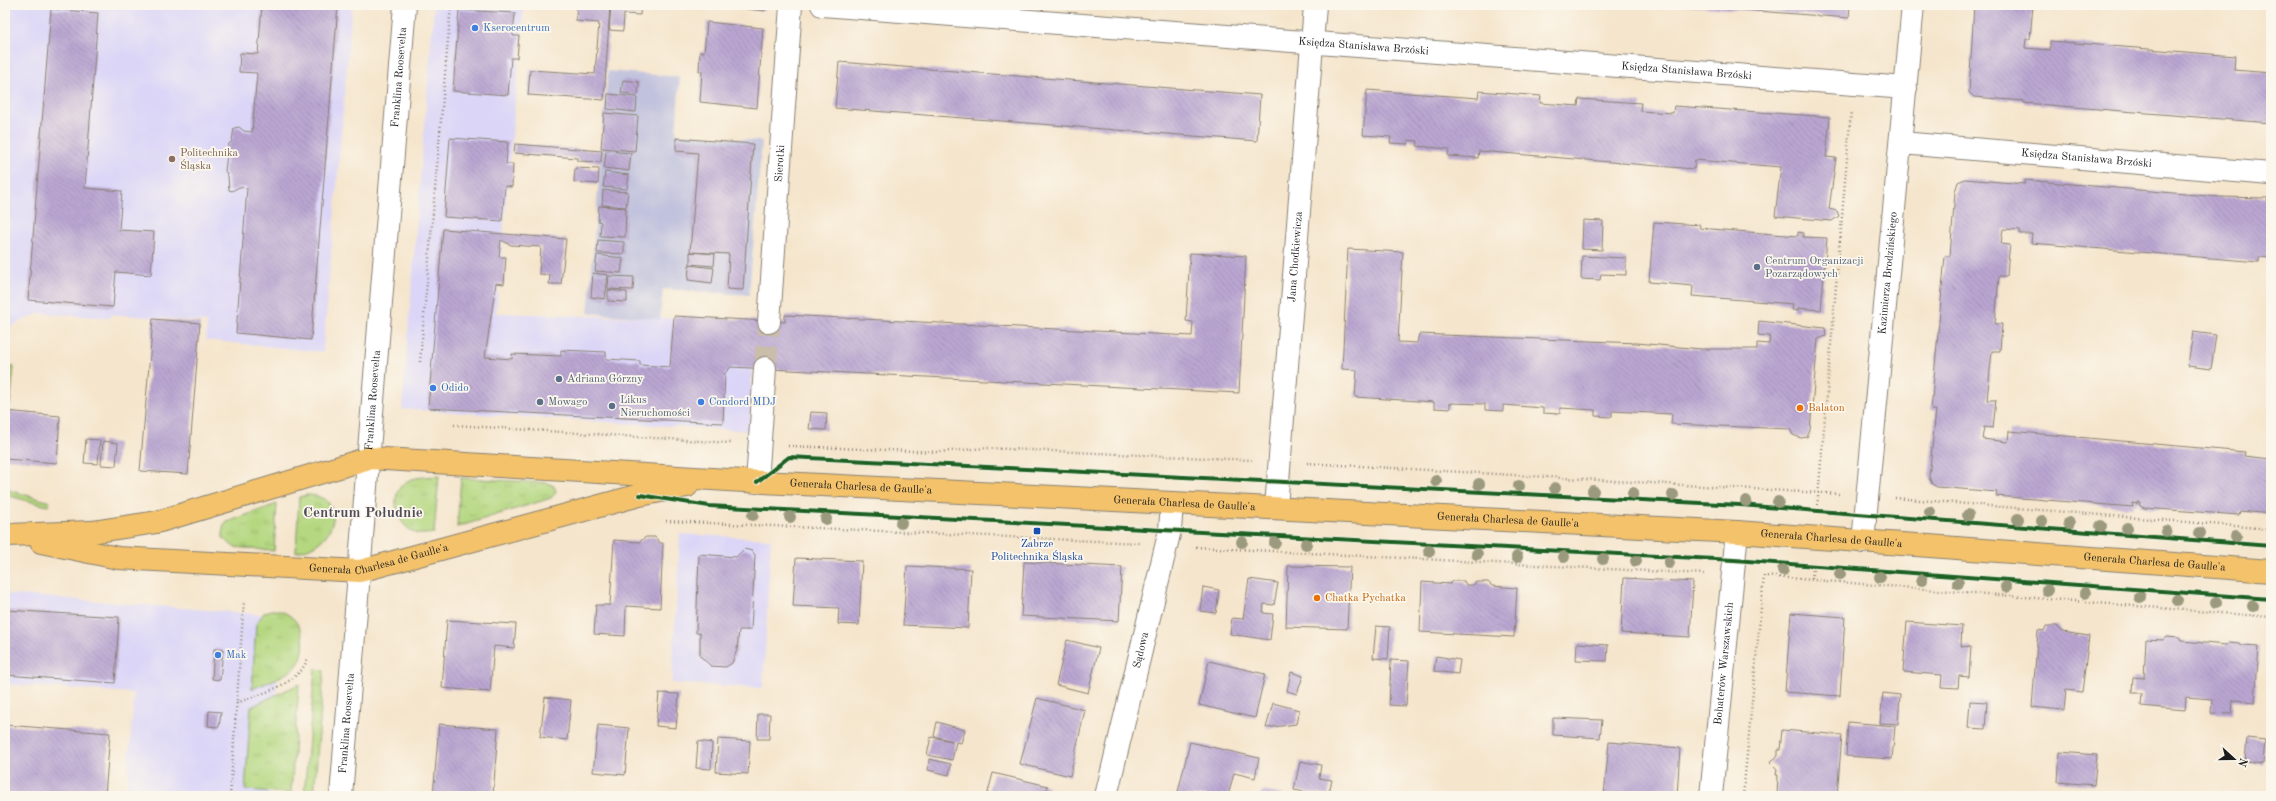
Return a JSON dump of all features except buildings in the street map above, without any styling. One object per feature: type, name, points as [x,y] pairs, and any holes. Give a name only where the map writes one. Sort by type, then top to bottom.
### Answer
[{"type":"main road","name":"Generała Charlesa de Gaulle'a","points":[[6,535],[92,532],[157,522],[369,458],[751,482],[1737,532],[2271,571]]},
{"type":"main road","name":"Generała Charlesa de Gaulle'a","points":[[6,535],[118,558],[360,572],[640,495],[685,486],[751,482]]},
{"type":"street","name":"Franklina Roosevelta","points":[[341,796],[405,5]]},
{"type":"street","name":"Sierotki","points":[[769,322],[791,5]]},
{"type":"street","name":"Księdza Stanisława Brzóski","points":[[822,5],[1906,88]]},
{"type":"street","name":"Jana Chodkiewicza","points":[[1276,508],[1315,5]]},
{"type":"street","name":"Kazimierza Brodzińskiego","points":[[1863,542],[1913,5]]},
{"type":"street","name":"Księdza Stanisława Brzóski","points":[[1901,143],[2271,174]]},
{"type":"street","points":[[751,482],[760,445],[765,368]]},
{"type":"street","name":"Sądowa","points":[[1106,796],[1170,530],[1172,503]]},
{"type":"street","name":"Bohaterów Warszawskich","points":[[1711,796],[1737,532]]},
{"type":"path","points":[[420,362],[451,5]]},
{"type":"path","points":[[1812,579],[1818,492],[1852,107]]},
{"type":"path","points":[[454,425],[760,445],[938,452],[986,448],[1259,460]]},
{"type":"path","points":[[1299,463],[1818,492]]},
{"type":"path","points":[[1891,498],[2271,529]]},
{"type":"path","points":[[1811,511],[1818,512]]},
{"type":"path","points":[[665,521],[1147,543]]},
{"type":"path","points":[[1195,547],[1812,579],[2271,617]]},
{"type":"path","points":[[1805,565],[1821,566]]},
{"type":"path","points":[[1743,796],[1764,576]]},
{"type":"path","points":[[234,796],[230,796],[244,601]]},
{"type":"path","points":[[237,703],[291,680],[305,667],[308,657]]},
{"type":"shaded area","name":"Politechnika Śląska","points":[[5,5],[352,5],[323,352],[206,340],[207,322],[111,314],[110,318],[40,313],[5,329]]},
{"type":"shaded area","points":[[434,5],[524,5],[496,313],[753,321],[750,431],[402,409]]},
{"type":"shaded area","points":[[608,71],[680,77],[676,134],[762,141],[749,295],[663,289],[660,319],[588,313]]},
{"type":"shaded area","points":[[680,534],[771,539],[763,688],[672,683]]},
{"type":"shaded area","points":[[5,594],[282,616],[269,796],[126,796],[134,693],[5,684]]},
{"type":"green space","points":[[5,366],[14,367],[10,405],[5,405]]},
{"type":"green space","points":[[439,476],[434,533],[421,534],[413,532],[407,528],[399,517],[396,496],[403,484],[407,481],[420,477]]},
{"type":"green space","points":[[461,478],[547,483],[554,486],[556,492],[551,498],[457,527]]},
{"type":"green space","points":[[5,489],[50,502],[48,506],[5,495]]},
{"type":"green space","points":[[307,495],[320,497],[328,503],[333,511],[333,521],[329,531],[321,541],[310,548],[296,552],[299,497]]},
{"type":"green space","points":[[277,504],[274,551],[234,547],[223,538],[223,527],[227,522]]},
{"type":"green space","points":[[271,610],[280,611],[289,615],[300,628],[303,637],[302,655],[295,668],[252,689],[256,624],[264,613]]},
{"type":"green space","points":[[315,669],[324,670],[314,796],[304,796]]},
{"type":"green space","points":[[299,684],[291,793],[245,790],[251,707]]},
{"type":"tunnel","points":[[765,368],[769,322]]},
{"type":"cycle path","points":[[757,482],[789,457],[1740,505],[2271,546]]},
{"type":"cycle path","points":[[640,495],[709,506],[1734,560],[2271,599]]},
{"type":"place","name":"Kserocentrum","points":[[475,28]]},
{"type":"place","name":"Politechnika Śląska","points":[[172,159]]},
{"type":"place","name":"Centrum Organizacji Pozarządowych","points":[[1757,267]]},
{"type":"place","name":"Adriana Górzny","points":[[559,379]]},
{"type":"place","name":"Odido","points":[[433,388]]},
{"type":"place","name":"Mowago","points":[[540,402]]},
{"type":"place","name":"Condord MDJ","points":[[701,402]]},
{"type":"place","name":"Likus Nieruchomości","points":[[612,406]]},
{"type":"place","name":"Balaton","points":[[1800,408]]},
{"type":"place","name":"Zabrze Politechnika Śląska","points":[[1037,531]]},
{"type":"place","name":"Chatka Pychatka","points":[[1317,598]]},
{"type":"place","name":"Mak","points":[[218,655]]},
{"type":"district","name":"Centrum Południe","points":[[363,513]]}]
